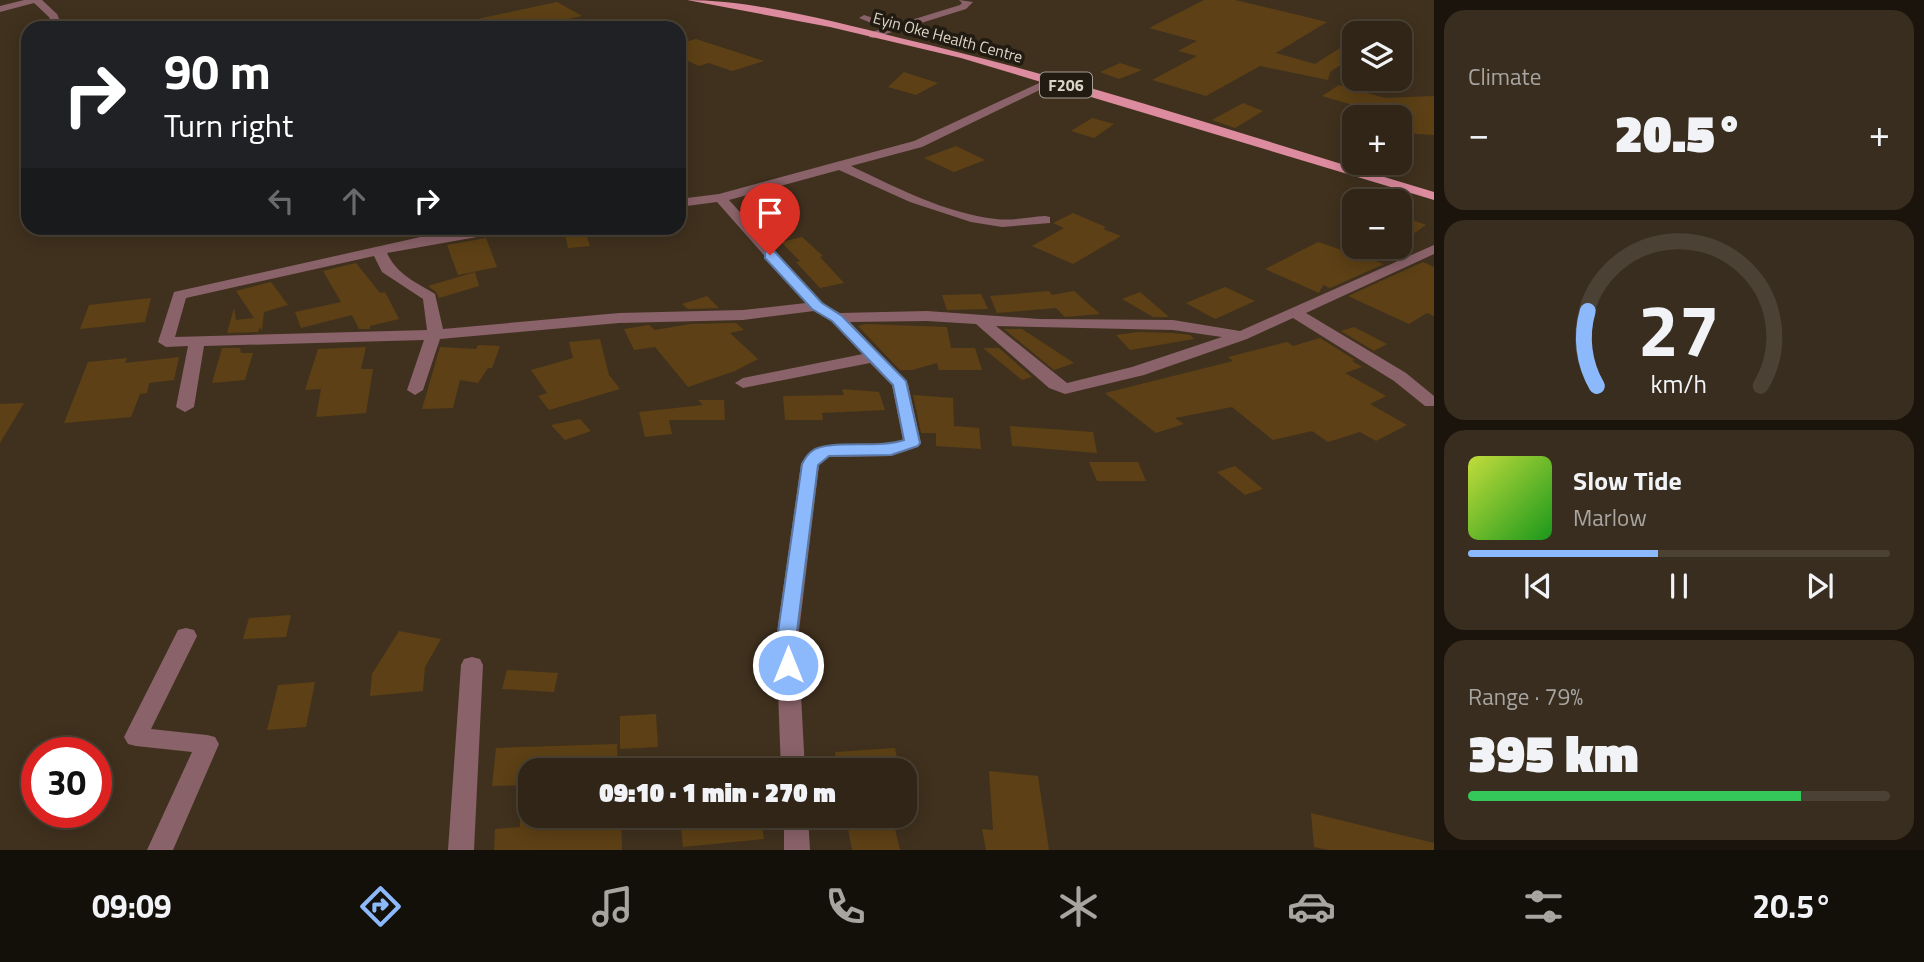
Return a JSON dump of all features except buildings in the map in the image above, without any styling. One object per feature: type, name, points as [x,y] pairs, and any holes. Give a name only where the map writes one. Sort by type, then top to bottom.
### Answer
[{"type":"main road","name":"Eyin Oke Health Centre","points":[[692,0],[830,24],[964,56],[1434,197]]},
{"type":"street","points":[[0,9],[35,0],[55,21]]},
{"type":"street","points":[[873,35],[963,7],[968,2],[964,0]]},
{"type":"street","points":[[864,18],[894,28]]},
{"type":"street","points":[[686,201],[720,198],[918,144],[1051,81]]},
{"type":"street","points":[[837,164],[888,188],[963,215],[997,223],[1045,220]]},
{"type":"street","points":[[720,198],[817,306],[837,318],[900,384],[912,443],[891,450],[827,451],[817,455],[810,464],[787,639],[792,758]]},
{"type":"street","points":[[458,235],[425,240],[179,295],[166,342],[431,335],[619,318],[743,315],[817,306]]},
{"type":"street","points":[[978,318],[1055,384],[1065,389],[1138,371],[1241,336],[1434,249]]},
{"type":"street","points":[[379,250],[387,269],[430,297],[436,327],[431,335],[415,390]]},
{"type":"street","points":[[1294,312],[1400,377],[1431,402]]},
{"type":"street","points":[[837,318],[978,318],[1039,324],[1173,325],[1241,336]]},
{"type":"street","points":[[185,407],[197,341]]},
{"type":"street","points":[[743,383],[874,357]]},
{"type":"street","points":[[160,850],[207,744],[136,737],[186,636]]},
{"type":"street","points":[[461,850],[472,665]]},
{"type":"street","points":[[796,828],[797,850]]},
{"type":"route","points":[[770,255],[817,306],[837,318],[900,384],[912,443],[891,450],[827,451],[817,455],[810,464],[787,639],[788,665]]}]
